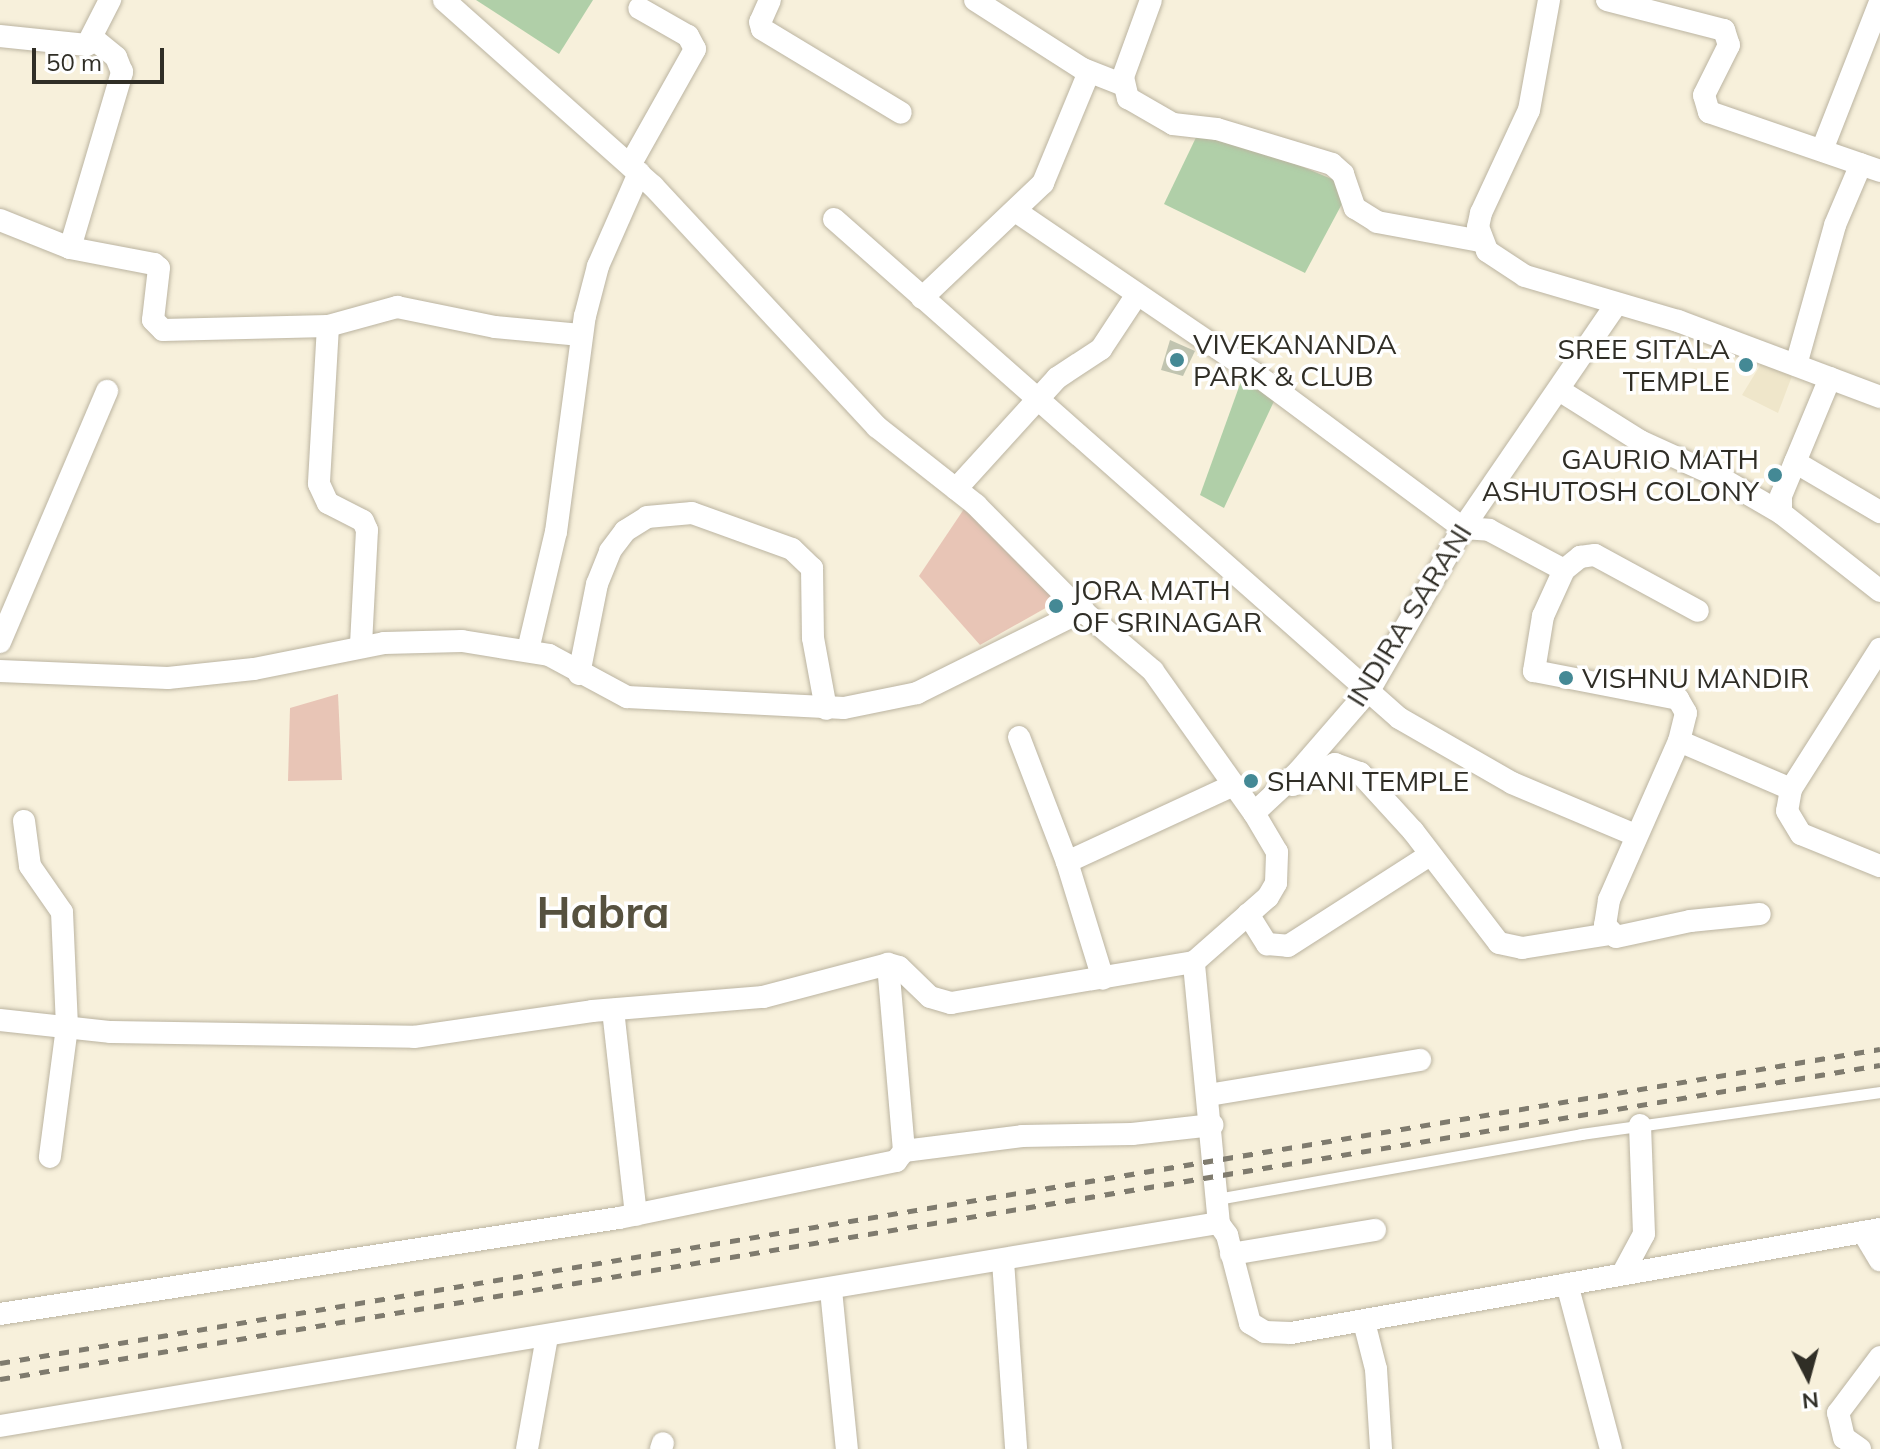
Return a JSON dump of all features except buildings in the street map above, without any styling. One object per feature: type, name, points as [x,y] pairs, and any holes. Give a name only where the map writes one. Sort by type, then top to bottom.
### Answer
[{"type":"street","points":[[0,36],[87,45],[94,39],[110,0]]},
{"type":"street","points":[[0,1020],[67,1027],[414,1037],[613,1010],[763,997],[888,964],[899,967],[930,997],[951,1003],[1194,962],[1268,897],[1277,869],[1261,806],[1234,785],[1153,671],[956,489],[877,427],[635,169],[444,0]]},
{"type":"street","points":[[770,0],[760,22],[762,29],[901,113]]},
{"type":"street","points":[[975,0],[1089,72],[1121,84],[1128,98],[1173,124],[1217,129],[1332,164],[1343,174],[1355,208],[1369,219],[1481,241]]},
{"type":"street","points":[[1121,84],[1151,0]]},
{"type":"street","points":[[1549,0],[1529,110],[1481,213],[1481,241],[1498,262],[1525,276],[1615,306],[1678,321],[1880,397]]},
{"type":"street","points":[[1607,0],[1724,30],[1729,45],[1704,95],[1709,112],[1870,167],[1835,225],[1815,311],[1796,365]]},
{"type":"street","points":[[1822,150],[1880,2]]},
{"type":"street","points":[[528,650],[535,603],[556,532],[581,335],[598,266],[635,169],[695,49],[688,36],[639,8]]},
{"type":"street","points":[[70,248],[122,72],[116,57],[94,39]]},
{"type":"street","points":[[922,298],[1017,212],[1051,169],[1089,72]]},
{"type":"street","points":[[1017,212],[1136,296],[1254,373],[1463,528],[1489,530],[1564,570]]},
{"type":"street","points":[[834,219],[1040,398],[1276,612],[1435,743],[1512,783],[1635,835]]},
{"type":"street","points":[[0,220],[70,248],[159,268],[153,320],[163,330],[328,326],[397,307],[495,327],[581,335]]},
{"type":"street","points":[[956,489],[1072,365],[1101,349],[1136,296]]},
{"type":"street","name":"INDIRA SARANI","points":[[1261,806],[1370,689],[1463,528],[1615,306]]},
{"type":"street","points":[[328,326],[319,484],[328,503],[363,521],[367,530],[361,646]]},
{"type":"street","points":[[1781,513],[1780,501],[1830,378]]},
{"type":"street","points":[[1559,390],[1640,441],[1719,477],[1781,513],[1880,591]]},
{"type":"street","points":[[0,642],[107,391]]},
{"type":"street","points":[[1795,462],[1880,512]]},
{"type":"street","points":[[579,674],[597,584],[610,551],[625,531],[647,517],[692,513],[792,549],[812,568],[813,638],[826,709]]},
{"type":"street","points":[[1609,934],[1606,910],[1635,835],[1679,741],[1686,713],[1678,699],[1534,671],[1543,616],[1564,570],[1580,557],[1595,555],[1698,611]]},
{"type":"street","points":[[0,671],[168,678],[254,669],[361,646],[462,641],[528,650],[608,690],[650,700],[826,709],[917,693],[1084,610]]},
{"type":"street","points":[[1880,649],[1791,789],[1787,811],[1801,834],[1880,866]]},
{"type":"street","points":[[1019,737],[1067,862],[1103,979]]},
{"type":"street","points":[[1679,741],[1791,789]]},
{"type":"street","points":[[1261,806],[1335,764],[1374,785],[1499,943],[1522,948],[1760,914]]},
{"type":"street","points":[[1067,862],[1234,785]]},
{"type":"street","points":[[24,821],[30,866],[62,912],[67,1027],[50,1157]]},
{"type":"street","points":[[1248,914],[1267,944],[1288,946],[1430,855]]},
{"type":"street","points":[[1194,962],[1193,985],[1212,1125],[1219,1224],[1231,1254],[1245,1311],[1256,1329],[1291,1333],[1364,1322],[1623,1273],[1871,1231],[1880,1260]]},
{"type":"street","points":[[888,964],[904,1151]]},
{"type":"street","points":[[613,1010],[636,1215]]},
{"type":"street","points":[[1208,1095],[1420,1060]]},
{"type":"street","points":[[0,1314],[636,1215],[886,1164],[904,1151],[1022,1136],[1132,1134],[1212,1125]]},
{"type":"street","points":[[1623,1273],[1644,1234],[1640,1125]]},
{"type":"street","points":[[0,1426],[1219,1224]]},
{"type":"street","points":[[1231,1254],[1375,1230]]},
{"type":"street","points":[[1003,1261],[1016,1449]]},
{"type":"street","points":[[1567,1284],[1611,1449]]},
{"type":"street","points":[[831,1290],[847,1449]]},
{"type":"street","points":[[1364,1322],[1376,1369],[1381,1449]]},
{"type":"street","points":[[527,1449],[547,1337]]},
{"type":"street","points":[[1860,1449],[1844,1438],[1838,1413],[1880,1357]]},
{"type":"lane","points":[[1217,1199],[1640,1125],[1880,1092]]},
{"type":"shaded area","points":[[476,0],[593,0],[559,54]]},
{"type":"shaded area","points":[[1202,125],[1351,187],[1305,273],[1164,204]]},
{"type":"shaded area","points":[[1764,359],[1792,376],[1778,413],[1742,395]]},
{"type":"shaded area","points":[[1244,373],[1276,397],[1224,508],[1200,495]]},
{"type":"shaded area","points":[[968,503],[1058,601],[980,645],[919,576]]},
{"type":"shaded area","points":[[338,694],[342,780],[288,781],[290,708]]},
{"type":"railway","points":[[0,1363],[1880,1049]]},
{"type":"railway","points":[[0,1379],[1880,1065]]},
{"type":"place","name":"VIVEKANANDA PARK & CLUB","points":[[1177,360]]},
{"type":"place","name":"SREE SITALA TEMPLE","points":[[1746,365]]},
{"type":"place","name":"GAURIO MATH ASHUTOSH COLONY","points":[[1775,475]]},
{"type":"place","name":"JORA MATH OF SRINAGAR","points":[[1056,606]]},
{"type":"place","name":"VISHNU MANDIR","points":[[1566,678]]},
{"type":"place","name":"SHANI TEMPLE","points":[[1251,781]]},
{"type":"district","name":"Habra","points":[[603,912]]}]
